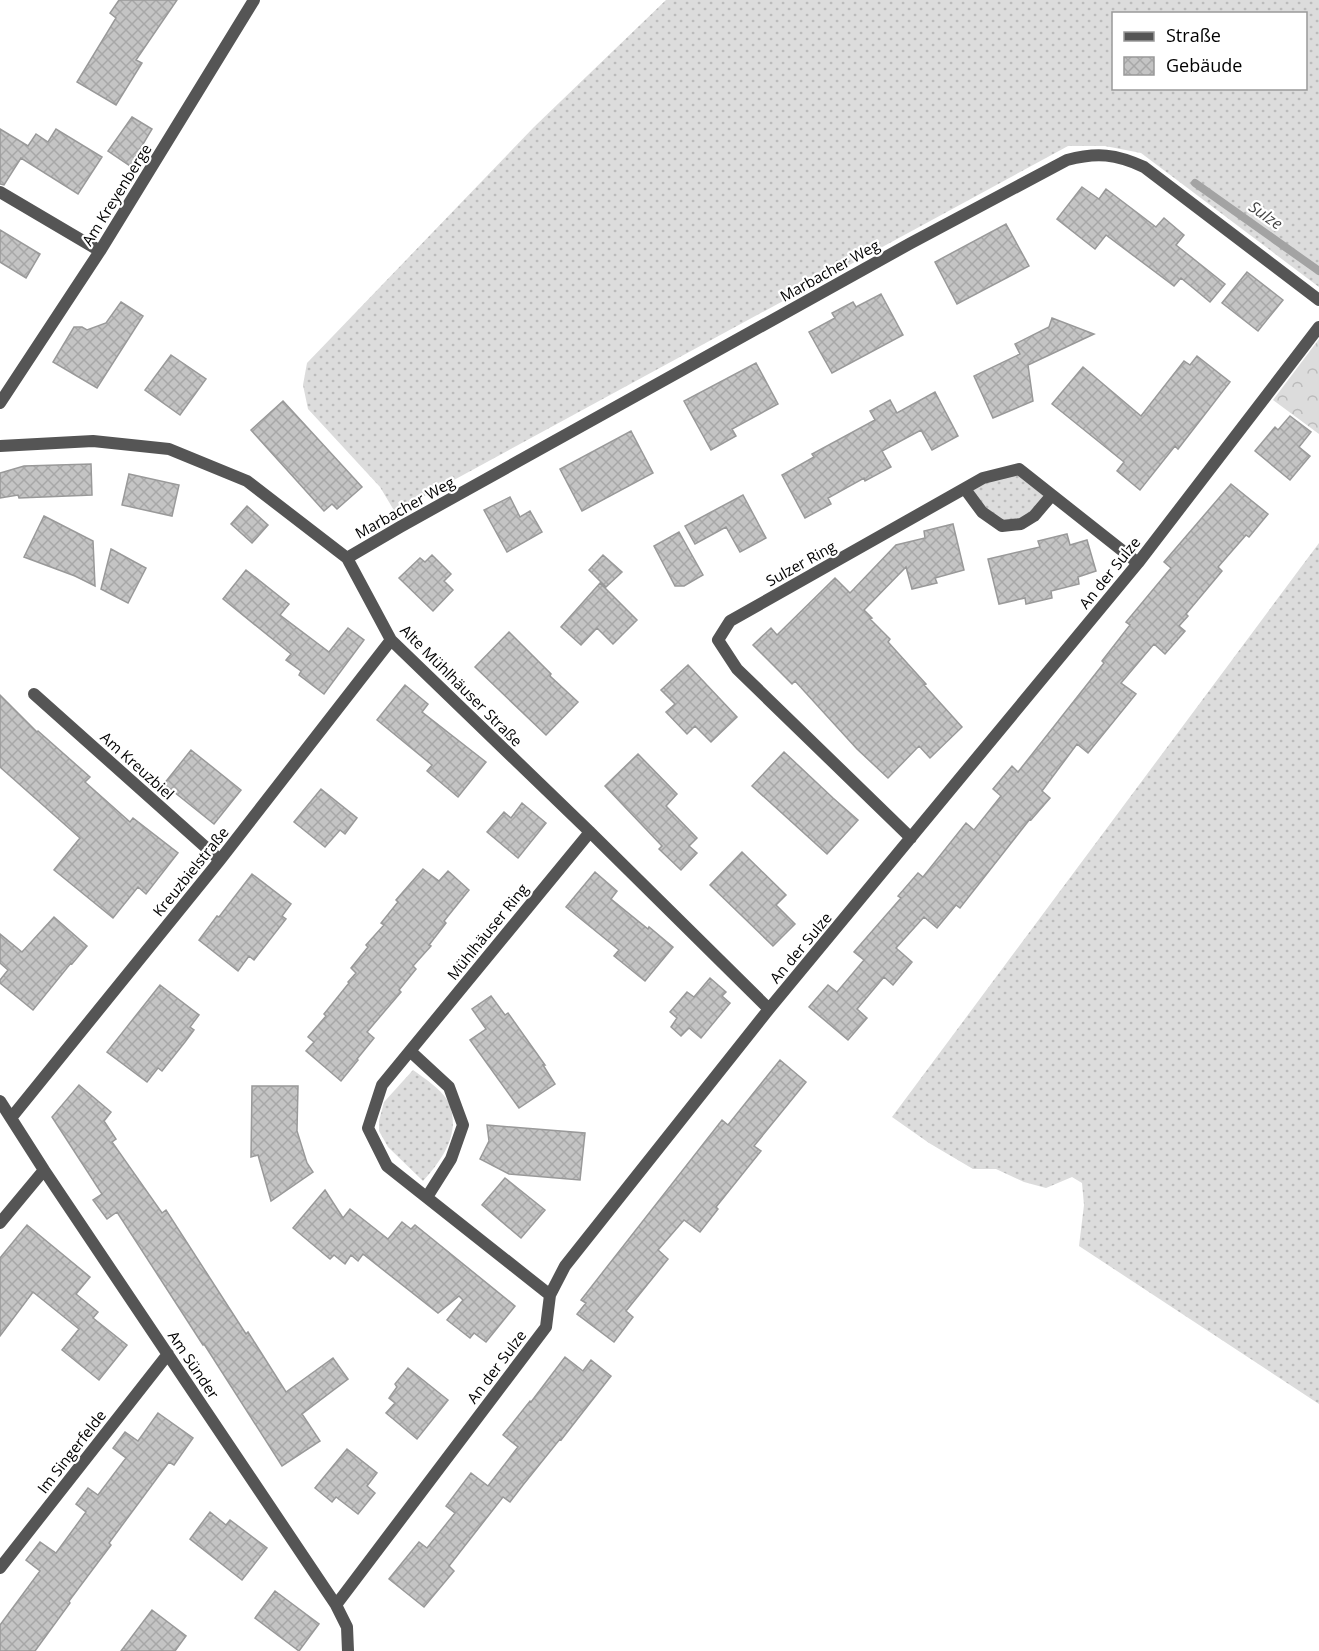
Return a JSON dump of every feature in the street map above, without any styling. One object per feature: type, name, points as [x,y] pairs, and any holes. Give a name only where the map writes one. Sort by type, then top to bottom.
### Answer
[{"type":"street","name":"Am Kreyenberge","points":[[0,403],[100,251],[254,0]]},
{"type":"street","name":"Marbacher Weg","points":[[347,558],[911,243],[1067,160],[1084,156],[1108,155],[1130,160],[1144,167],[1319,300]]},
{"type":"street","points":[[0,192],[100,251]]},
{"type":"street","name":"An der Sulze","points":[[336,1605],[546,1327],[550,1295],[565,1266],[770,1009],[1138,563],[1319,327]]},
{"type":"street","name":"Alte Mühlhäuser Straße","points":[[0,446],[93,441],[169,449],[247,481],[347,558],[391,640],[770,1009]]},
{"type":"street","name":"Sulzer Ring","points":[[911,838],[737,669],[718,640],[730,621],[983,478],[1019,469],[1138,563]]},
{"type":"street","points":[[965,489],[982,512],[1002,526],[1021,524],[1034,516],[1052,495]]},
{"type":"street","name":"Kreuzbielstraße","points":[[11,1118],[220,860],[391,640]]},
{"type":"street","name":"Am Kreuzbiel","points":[[34,694],[220,860]]},
{"type":"street","name":"Mühlhäuser Ring","points":[[550,1295],[387,1166],[368,1128],[382,1085],[590,832]]},
{"type":"street","points":[[410,1051],[449,1087],[463,1125],[451,1159],[427,1197]]},
{"type":"street","name":"Am Sünder","points":[[0,1101],[336,1605],[347,1627],[348,1651]]},
{"type":"street","points":[[0,1223],[44,1170]]},
{"type":"street","name":"Im Singerfelde","points":[[0,1568],[168,1354]]},
{"type":"green space","points":[[666,0],[1319,0],[1319,287],[1141,153],[1105,146],[1068,146],[395,512],[380,487],[308,409],[303,385],[307,363],[534,127]]},
{"type":"green space","points":[[1319,339],[1319,434],[1273,400]]},
{"type":"green space","points":[[1019,469],[1052,495],[1034,516],[1002,526],[965,489]]},
{"type":"green space","points":[[1319,543],[1319,1404],[1079,1246],[1084,1205],[1082,1183],[1072,1177],[1046,1188],[1024,1182],[996,1169],[973,1169],[929,1143],[892,1117]]},
{"type":"green space","points":[[413,1070],[432,1084],[449,1103],[453,1124],[449,1142],[441,1159],[423,1181],[388,1147],[379,1131],[384,1102]]},
{"type":"building","points":[[119,0],[177,0],[136,60],[142,63],[116,105],[77,82],[116,18],[110,13]]},
{"type":"building","points":[[132,117],[152,129],[130,166],[108,151]]},
{"type":"building","points":[[0,129],[28,146],[36,134],[48,142],[56,129],[102,157],[78,194],[21,158],[4,185],[0,184]]},
{"type":"building","points":[[1082,187],[1099,199],[1106,189],[1156,227],[1164,218],[1184,235],[1176,245],[1225,284],[1210,302],[1181,278],[1174,286],[1106,235],[1095,249],[1057,219]]},
{"type":"building","points":[[1006,224],[1029,266],[957,304],[935,262]]},
{"type":"building","points":[[0,230],[40,254],[26,278],[0,262]]},
{"type":"building","points":[[1247,272],[1283,300],[1258,331],[1222,303]]},
{"type":"building","points":[[881,294],[903,335],[832,373],[809,332],[835,318],[832,313],[853,302],[856,307]]},
{"type":"building","points":[[121,302],[143,316],[97,388],[53,362],[74,327],[87,330],[106,323]]},
{"type":"building","points":[[1052,318],[1094,334],[1028,365],[1033,401],[993,418],[974,376],[1020,354],[1015,344],[1049,327]]},
{"type":"building","points":[[171,355],[206,379],[180,415],[145,390]]},
{"type":"building","points":[[1197,356],[1230,382],[1178,449],[1175,446],[1140,490],[1117,471],[1124,462],[1052,404],[1083,367],[1141,416],[1184,361],[1190,365]]},
{"type":"building","points":[[756,363],[778,404],[732,429],[736,436],[711,450],[684,401]]},
{"type":"building","points":[[935,392],[958,436],[932,450],[921,430],[882,451],[891,467],[865,481],[864,478],[828,498],[831,504],[805,518],[782,475],[814,457],[812,454],[875,420],[870,411],[890,400],[897,413]]},
{"type":"building","points":[[283,401],[362,487],[337,509],[332,504],[324,511],[251,430]]},
{"type":"building","points":[[1290,416],[1311,432],[1299,447],[1310,456],[1290,480],[1255,451],[1275,427],[1278,430]]},
{"type":"building","points":[[631,431],[653,473],[582,511],[560,469]]},
{"type":"building","points":[[91,464],[92,495],[19,498],[18,495],[0,498],[0,473],[24,466]]},
{"type":"building","points":[[129,474],[179,485],[172,516],[122,505]]},
{"type":"building","points":[[1231,484],[1268,514],[1249,537],[1246,535],[1218,567],[1222,571],[1186,614],[1188,616],[1179,626],[1185,631],[1165,654],[1154,644],[1121,683],[1136,694],[1088,753],[1077,744],[1042,791],[1050,798],[1030,819],[960,908],[956,905],[937,928],[924,917],[896,948],[912,962],[893,985],[884,977],[857,1009],[867,1018],[848,1040],[809,1007],[828,985],[837,992],[864,960],[854,952],[901,898],[898,896],[918,873],[923,877],[966,823],[974,830],[1001,796],[993,789],[1012,766],[1018,772],[1104,663],[1102,661],[1130,625],[1126,622],[1171,568],[1164,562]]},
{"type":"building","points":[[743,495],[766,538],[740,552],[726,527],[695,544],[685,526]]},
{"type":"building","points":[[510,497],[520,517],[530,511],[542,532],[507,552],[484,510]]},
{"type":"building","points":[[247,506],[268,525],[252,543],[231,524]]},
{"type":"building","points":[[44,516],[93,541],[95,586],[24,557]]},
{"type":"building","points":[[953,524],[964,570],[935,578],[937,583],[912,589],[906,567],[864,610],[890,639],[888,642],[926,684],[924,685],[962,727],[930,758],[919,746],[888,778],[857,749],[795,681],[792,684],[753,645],[771,628],[777,635],[835,578],[850,593],[896,545],[925,538],[924,531]]},
{"type":"building","points":[[679,532],[703,575],[684,586],[675,586],[654,546]]},
{"type":"building","points":[[1067,534],[1070,545],[1087,540],[1096,571],[1078,577],[1079,584],[1051,591],[1052,598],[1026,604],[1025,598],[999,604],[988,559],[1040,547],[1038,541]]},
{"type":"building","points":[[111,549],[146,568],[128,603],[101,589]]},
{"type":"building","points":[[432,555],[451,574],[444,581],[453,590],[433,611],[399,578],[420,558],[425,562]]},
{"type":"building","points":[[603,555],[622,572],[606,587],[589,570]]},
{"type":"building","points":[[246,570],[289,604],[280,615],[329,652],[348,628],[364,640],[324,694],[299,675],[301,671],[286,660],[291,654],[223,599]]},
{"type":"building","points":[[600,583],[637,620],[613,644],[597,628],[581,645],[561,627]]},
{"type":"building","points":[[509,632],[578,702],[546,735],[475,667]]},
{"type":"building","points":[[688,665],[737,717],[711,742],[695,726],[687,734],[666,712],[675,704],[661,690]]},
{"type":"building","points":[[405,685],[428,704],[422,712],[486,762],[458,797],[427,771],[432,765],[377,720]]},
{"type":"building","points":[[0,695],[37,732],[90,777],[85,782],[130,822],[133,818],[178,853],[146,894],[138,887],[113,918],[54,870],[80,838],[0,767]]},
{"type":"building","points":[[191,750],[241,790],[214,824],[164,784]]},
{"type":"building","points":[[784,752],[858,820],[827,854],[752,786]]},
{"type":"building","points":[[638,754],[677,794],[666,806],[697,838],[689,846],[697,853],[681,870],[659,849],[662,846],[605,786]]},
{"type":"building","points":[[321,789],[357,818],[345,834],[340,830],[325,847],[294,822]]},
{"type":"building","points":[[522,803],[546,823],[518,858],[487,832],[504,812],[511,818]]},
{"type":"building","points":[[742,852],[786,895],[776,905],[795,924],[773,946],[710,885]]},
{"type":"building","points":[[423,869],[439,881],[448,871],[469,890],[444,921],[446,923],[429,945],[431,946],[413,966],[416,969],[399,990],[401,992],[367,1032],[374,1038],[341,1081],[306,1051],[314,1042],[308,1037],[356,973],[351,968],[368,947],[366,945],[384,925],[381,923],[398,902],[396,900]]},
{"type":"building","points":[[595,872],[617,891],[611,899],[673,947],[645,981],[614,956],[619,950],[566,907]]},
{"type":"building","points":[[252,874],[291,904],[282,916],[286,919],[254,960],[249,956],[238,971],[199,940]]},
{"type":"building","points":[[54,917],[87,946],[33,1010],[0,983],[8,970],[0,963],[0,934],[22,952]]},
{"type":"building","points":[[710,978],[726,992],[722,996],[730,1003],[701,1038],[689,1028],[681,1036],[671,1027],[677,1018],[670,1012],[687,992],[694,997]]},
{"type":"building","points":[[160,985],[199,1015],[190,1027],[194,1030],[185,1042],[162,1071],[158,1068],[147,1082],[107,1052]]},
{"type":"building","points":[[491,996],[505,1015],[508,1013],[545,1065],[543,1065],[555,1084],[519,1108],[470,1040],[486,1029],[472,1009]]},
{"type":"building","points":[[780,1060],[806,1082],[754,1146],[761,1151],[716,1207],[718,1209],[700,1232],[684,1220],[658,1250],[668,1259],[626,1311],[633,1317],[614,1342],[577,1314],[586,1303],[581,1300],[722,1120],[728,1125]]},
{"type":"building","points":[[79,1085],[111,1112],[104,1121],[116,1139],[112,1142],[162,1213],[166,1210],[286,1392],[333,1358],[348,1379],[302,1414],[320,1441],[282,1466],[117,1212],[107,1219],[93,1200],[102,1194],[52,1117]]},
{"type":"building","points":[[252,1086],[298,1086],[297,1131],[307,1163],[313,1172],[271,1201],[258,1155],[251,1157]]},
{"type":"building","points":[[487,1125],[585,1133],[580,1180],[509,1174],[480,1159],[489,1141]]},
{"type":"building","points":[[505,1178],[545,1210],[521,1238],[482,1205]]},
{"type":"building","points":[[325,1190],[343,1218],[350,1209],[388,1239],[402,1222],[411,1229],[415,1225],[515,1306],[486,1342],[474,1333],[470,1338],[447,1320],[463,1300],[459,1296],[438,1313],[363,1254],[358,1261],[351,1255],[345,1264],[334,1255],[330,1259],[293,1228]]},
{"type":"building","points":[[27,1225],[90,1277],[76,1294],[98,1312],[93,1318],[127,1345],[99,1380],[62,1350],[79,1329],[33,1292],[0,1336],[0,1258]]},
{"type":"building","points":[[565,1357],[583,1371],[591,1360],[611,1376],[510,1502],[503,1497],[449,1566],[454,1571],[424,1607],[389,1579],[419,1542],[427,1548],[455,1513],[446,1506],[471,1473],[488,1486],[518,1447],[503,1435]]},
{"type":"building","points":[[408,1368],[448,1400],[417,1439],[386,1413],[395,1403],[389,1398],[397,1387],[395,1384]]},
{"type":"building","points":[[158,1413],[193,1438],[174,1465],[169,1462],[109,1543],[111,1545],[35,1651],[0,1651],[0,1625],[40,1571],[26,1560],[40,1542],[56,1553],[86,1512],[76,1504],[88,1488],[98,1495],[126,1458],[113,1448],[125,1432],[138,1441]]},
{"type":"building","points":[[347,1449],[377,1473],[367,1486],[375,1493],[358,1514],[336,1497],[332,1502],[315,1488]]},
{"type":"building","points":[[210,1512],[226,1525],[230,1520],[267,1548],[242,1580],[190,1539]]},
{"type":"building","points":[[275,1591],[319,1624],[299,1651],[255,1618]]},
{"type":"building","points":[[152,1610],[186,1636],[175,1651],[121,1651]]},
{"type":"waterway","name":"Sulze","points":[[1195,183],[1319,271]]}]
